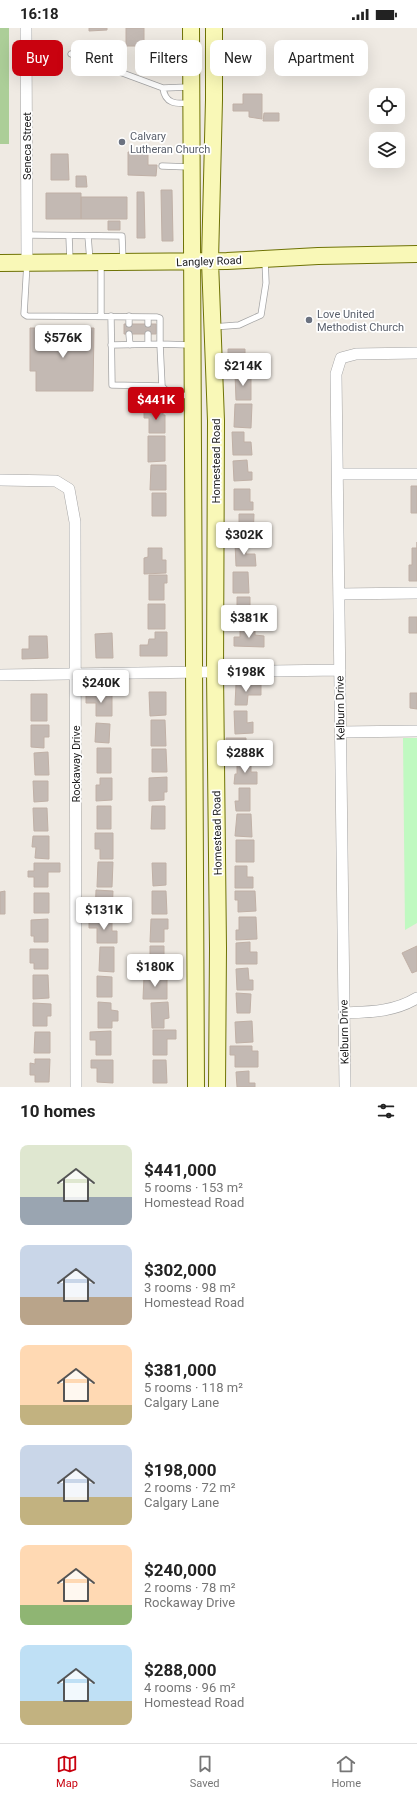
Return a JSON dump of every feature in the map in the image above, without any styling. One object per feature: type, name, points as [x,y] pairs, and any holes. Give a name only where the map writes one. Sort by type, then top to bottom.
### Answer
[{"type":"main road","name":"Homestead Road","points":[[192,28],[196,1087]]},
{"type":"main road","name":"Homestead Road","points":[[214,28],[214,100],[210,261],[211,327],[216,422],[215,672],[218,948],[217,1087]]},
{"type":"main road","points":[[192,95],[214,100]]},
{"type":"main road","name":"Langley Road","points":[[0,263],[193,262],[265,258],[417,254]]},
{"type":"main road","points":[[194,421],[216,422]]},
{"type":"main road","points":[[194,517],[216,517]]},
{"type":"main road","points":[[195,827],[217,826]]},
{"type":"main road","points":[[195,948],[218,948]]},
{"type":"main road","points":[[196,1069],[217,1069]]},
{"type":"street","name":"Seneca Street","points":[[26,28],[27,263]]},
{"type":"street","name":"Kelburn Drive","points":[[345,1087],[336,374],[341,358],[356,354],[417,353]]},
{"type":"street","points":[[338,474],[417,474]]},
{"type":"street","name":"Rockaway Drive","points":[[0,480],[56,481],[69,489],[75,522],[76,1087]]},
{"type":"street","points":[[339,594],[417,593]]},
{"type":"street","points":[[0,675],[340,670]]},
{"type":"street","points":[[341,732],[417,731]]},
{"type":"street","points":[[344,1013],[380,1012],[407,1004],[417,998]]},
{"type":"lane","points":[[127,75],[163,88],[192,95]]},
{"type":"lane","points":[[163,88],[164,96],[176,104],[192,95]]},
{"type":"lane","points":[[162,166],[193,167]]},
{"type":"lane","points":[[27,235],[122,236],[123,263]]},
{"type":"lane","points":[[69,236],[70,263]]},
{"type":"lane","points":[[88,236],[95,263],[101,316]]},
{"type":"lane","points":[[211,327],[240,325],[261,315],[266,283],[265,258]]},
{"type":"lane","points":[[27,263],[24,314],[28,316],[129,316],[160,318],[162,386],[164,390],[174,394],[194,396]]},
{"type":"lane","points":[[111,316],[112,385],[162,386]]},
{"type":"lane","points":[[129,316],[129,324]]},
{"type":"lane","points":[[148,317],[148,324]]},
{"type":"lane","points":[[129,334],[130,345]]},
{"type":"lane","points":[[148,334],[148,344]]},
{"type":"lane","points":[[111,345],[193,345]]},
{"type":"green space","points":[[0,28],[9,28],[9,144],[0,144]]},
{"type":"green space","points":[[403,738],[417,738],[417,923],[405,930]]},
{"type":"building","points":[[89,28],[107,28],[107,30],[89,31]]},
{"type":"building","points":[[126,28],[144,28],[144,40],[135,40],[135,46],[127,46]]},
{"type":"building","points":[[243,94],[262,94],[262,119],[249,117],[249,111],[233,111],[233,104],[243,104]]},
{"type":"building","points":[[264,113],[279,113],[279,121],[263,121]]},
{"type":"building","points":[[128,152],[148,152],[148,165],[157,165],[156,176],[128,175]]},
{"type":"building","points":[[51,154],[68,154],[69,180],[51,180]]},
{"type":"building","points":[[76,176],[86,176],[87,187],[76,187]]},
{"type":"building","points":[[161,190],[172,190],[173,241],[162,241]]},
{"type":"building","points":[[137,192],[144,192],[145,238],[137,238]]},
{"type":"building","points":[[46,193],[81,193],[81,219],[46,219]]},
{"type":"building","points":[[81,197],[127,197],[127,219],[81,219]]},
{"type":"building","points":[[108,221],[120,221],[120,230],[108,230]]},
{"type":"building","points":[[124,324],[156,324],[156,334],[124,334]]},
{"type":"building","points":[[30,328],[94,328],[93,391],[36,391],[36,371],[30,371]]},
{"type":"building","points":[[228,349],[245,349],[245,359],[254,359],[254,371],[233,372],[233,360],[228,360]]},
{"type":"building","points":[[235,374],[251,374],[251,400],[236,400]]},
{"type":"building","points":[[235,404],[252,404],[251,428],[234,427]]},
{"type":"building","points":[[144,410],[163,410],[163,415],[165,415],[165,433],[149,433],[149,418],[144,418]]},
{"type":"building","points":[[232,432],[244,432],[244,442],[251,442],[252,455],[233,455]]},
{"type":"building","points":[[148,436],[165,436],[165,461],[148,462]]},
{"type":"building","points":[[247,460],[248,472],[252,472],[252,480],[234,481],[233,461]]},
{"type":"building","points":[[151,465],[166,465],[166,490],[150,490]]},
{"type":"building","points":[[411,486],[417,486],[417,513],[411,513]]},
{"type":"building","points":[[234,489],[250,489],[250,502],[253,502],[253,510],[234,510]]},
{"type":"building","points":[[152,493],[166,493],[166,516],[152,516]]},
{"type":"building","points":[[239,514],[254,514],[253,540],[234,539],[234,530],[236,530],[237,523],[239,523]]},
{"type":"building","points":[[235,543],[246,543],[246,554],[255,554],[256,566],[236,566]]},
{"type":"building","points":[[148,548],[162,548],[162,560],[166,560],[166,573],[144,574],[144,558],[148,557]]},
{"type":"building","points":[[412,548],[417,548],[417,581],[409,581],[409,565],[412,565]]},
{"type":"building","points":[[233,572],[248,572],[249,593],[233,593]]},
{"type":"building","points":[[149,575],[167,575],[167,583],[164,583],[164,600],[149,600]]},
{"type":"building","points":[[237,597],[250,597],[250,607],[257,607],[257,618],[233,618],[233,608],[237,608]]},
{"type":"building","points":[[148,604],[165,604],[165,629],[148,629]]},
{"type":"building","points":[[409,617],[417,617],[417,633],[409,633]]},
{"type":"building","points":[[240,628],[255,629],[255,635],[264,636],[264,647],[234,646],[234,637],[240,637]]},
{"type":"building","points":[[155,632],[167,632],[167,656],[140,656],[140,645],[148,645],[149,639],[155,639]]},
{"type":"building","points":[[112,633],[113,658],[96,658],[95,634]]},
{"type":"building","points":[[29,636],[47,636],[48,658],[22,659],[22,649],[29,649]]},
{"type":"building","points":[[236,684],[261,685],[261,695],[248,695],[247,705],[235,705]]},
{"type":"building","points":[[149,692],[166,692],[166,715],[150,716]]},
{"type":"building","points":[[410,693],[417,693],[417,709],[410,708]]},
{"type":"building","points":[[31,694],[47,694],[47,721],[31,721]]},
{"type":"building","points":[[86,694],[112,695],[112,716],[96,716],[96,703],[86,703]]},
{"type":"building","points":[[234,711],[247,711],[247,723],[253,722],[253,733],[235,734]]},
{"type":"building","points":[[151,720],[165,720],[166,746],[151,746]]},
{"type":"building","points":[[96,723],[110,724],[109,743],[95,742]]},
{"type":"building","points":[[31,725],[49,725],[49,737],[44,737],[44,748],[31,747]]},
{"type":"building","points":[[226,738],[246,738],[246,748],[252,748],[252,759],[234,759],[234,746],[226,746]]},
{"type":"building","points":[[97,748],[111,748],[111,773],[97,773]]},
{"type":"building","points":[[152,749],[166,749],[167,772],[152,772]]},
{"type":"building","points":[[48,752],[49,775],[35,775],[34,753]]},
{"type":"building","points":[[237,762],[251,763],[251,772],[257,772],[257,784],[234,784],[235,774],[237,774]]},
{"type":"building","points":[[167,777],[167,792],[164,792],[164,800],[149,801],[149,778]]},
{"type":"building","points":[[100,778],[112,778],[112,800],[96,801],[96,785],[100,785]]},
{"type":"building","points":[[33,781],[48,781],[48,801],[34,802]]},
{"type":"building","points":[[239,788],[250,788],[250,811],[236,811],[235,801],[239,801]]},
{"type":"building","points":[[97,806],[111,806],[111,829],[97,829]]},
{"type":"building","points":[[152,806],[165,806],[165,829],[151,829]]},
{"type":"building","points":[[33,808],[47,808],[48,831],[34,831]]},
{"type":"building","points":[[237,814],[251,814],[252,837],[235,836]]},
{"type":"building","points":[[95,833],[113,833],[113,859],[100,859],[100,849],[95,849]]},
{"type":"building","points":[[33,836],[49,836],[49,859],[35,858],[36,847],[32,847]]},
{"type":"building","points":[[236,840],[254,840],[254,862],[236,862]]},
{"type":"building","points":[[98,862],[113,862],[112,887],[97,887]]},
{"type":"building","points":[[34,863],[60,863],[60,872],[48,872],[48,887],[34,887],[34,877],[28,877],[28,871],[34,871]]},
{"type":"building","points":[[152,863],[166,863],[166,885],[153,886]]},
{"type":"building","points":[[235,866],[247,866],[247,877],[253,877],[253,888],[235,888]]},
{"type":"building","points":[[96,890],[113,891],[112,915],[95,915]]},
{"type":"building","points":[[5,891],[5,914],[0,914],[0,892]]},
{"type":"building","points":[[152,891],[166,891],[167,914],[152,914]]},
{"type":"building","points":[[235,891],[255,891],[256,911],[238,912],[238,900],[235,900]]},
{"type":"building","points":[[34,893],[49,893],[49,913],[34,913]]},
{"type":"building","points":[[239,917],[256,917],[257,939],[236,940],[236,930],[239,930]]},
{"type":"building","points":[[48,919],[48,942],[34,942],[34,936],[31,936],[31,920]]},
{"type":"building","points":[[89,919],[112,919],[112,931],[117,931],[117,943],[97,943],[97,928],[89,928]]},
{"type":"building","points":[[151,919],[168,919],[168,929],[164,929],[164,942],[150,942]]},
{"type":"building","points":[[250,942],[250,952],[257,952],[257,964],[236,964],[236,943]]},
{"type":"building","points":[[150,946],[164,946],[164,959],[168,959],[168,972],[150,972]]},
{"type":"building","points":[[417,946],[417,971],[412,973],[402,953]]},
{"type":"building","points":[[100,947],[114,947],[114,972],[99,971]]},
{"type":"building","points":[[30,949],[48,949],[48,969],[34,969],[34,963],[30,963]]},
{"type":"building","points":[[248,968],[249,980],[253,980],[253,990],[237,990],[236,969]]},
{"type":"building","points":[[33,975],[48,975],[49,998],[33,999]]},
{"type":"building","points":[[97,976],[112,977],[112,997],[97,997]]},
{"type":"building","points":[[144,976],[167,976],[167,999],[143,999]]},
{"type":"building","points":[[236,993],[251,994],[250,1013],[237,1013]]},
{"type":"building","points":[[98,1002],[111,1003],[111,1010],[118,1011],[118,1021],[112,1021],[112,1028],[98,1028]]},
{"type":"building","points":[[168,1002],[169,1018],[164,1019],[164,1028],[152,1028],[151,1003]]},
{"type":"building","points":[[33,1003],[51,1004],[51,1016],[47,1016],[47,1026],[33,1026]]},
{"type":"building","points":[[252,1021],[253,1042],[236,1043],[235,1022]]},
{"type":"building","points":[[153,1030],[176,1030],[176,1039],[167,1039],[167,1055],[153,1055]]},
{"type":"building","points":[[111,1031],[111,1055],[96,1055],[96,1040],[90,1040],[90,1032]]},
{"type":"building","points":[[35,1032],[50,1032],[50,1053],[34,1053]]},
{"type":"building","points":[[230,1046],[252,1046],[252,1051],[258,1051],[258,1067],[235,1067],[235,1055],[230,1055]]},
{"type":"building","points":[[35,1059],[50,1059],[49,1082],[35,1082],[35,1075],[30,1075],[30,1063],[35,1064]]},
{"type":"building","points":[[91,1060],[113,1060],[113,1083],[97,1082],[97,1068],[91,1068]]},
{"type":"building","points":[[153,1060],[166,1060],[167,1083],[153,1083]]},
{"type":"building","points":[[249,1071],[249,1083],[255,1083],[255,1087],[237,1087],[236,1072]]},
{"type":"place","name":"Calvary Lutheran Church","points":[[122,142]]},
{"type":"place","name":"Love United Methodist Church","points":[[309,320]]}]
